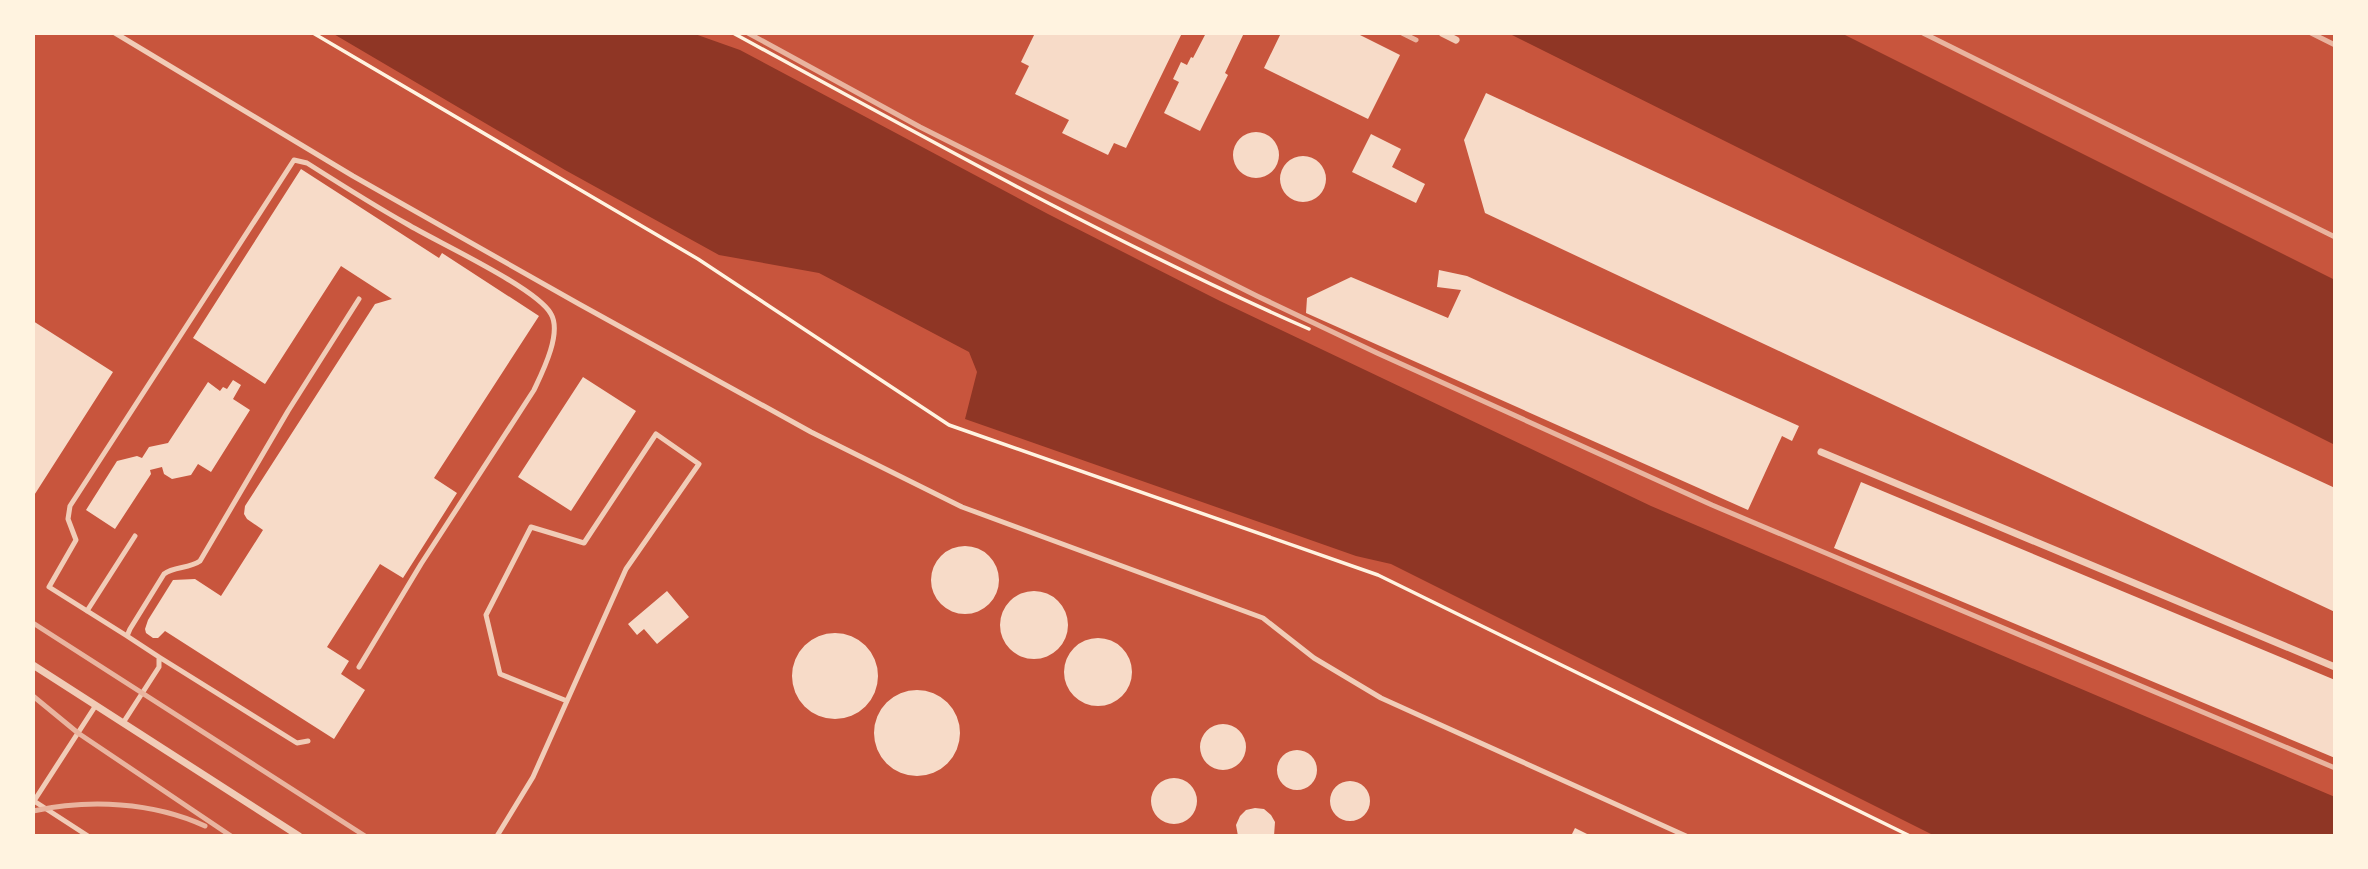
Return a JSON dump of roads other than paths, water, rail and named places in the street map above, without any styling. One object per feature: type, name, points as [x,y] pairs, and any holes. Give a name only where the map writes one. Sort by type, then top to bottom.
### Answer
[{"type":"street","points":[[1442,33],[1455,40]]},
{"type":"street","points":[[1821,452],[2335,667]]},
{"type":"street","points":[[33,665],[299,836]]},
{"type":"lane","points":[[115,33],[365,183],[811,432],[962,507],[1263,618],[1314,658],[1381,698],[1686,836]]},
{"type":"lane","points":[[308,741],[298,743],[49,587],[76,540],[68,519],[70,506],[294,159],[307,163],[406,224],[523,288],[551,313],[556,329],[534,390],[421,564],[359,667]]},
{"type":"lane","points":[[127,636],[164,574],[192,567],[200,561],[288,411],[359,299]]},
{"type":"lane","points":[[497,836],[533,777],[567,701],[626,569],[699,464],[656,434],[584,543],[531,527],[486,615],[500,674],[567,701]]},
{"type":"lane","points":[[87,611],[135,536]]},
{"type":"lane","points":[[123,723],[159,667],[159,657]]},
{"type":"lane","points":[[88,836],[34,801],[96,705]]},
{"type":"railway","points":[[748,33],[920,127],[1257,296],[1377,353],[1712,505],[2335,768]]},
{"type":"railway","points":[[1402,33],[1416,40]]},
{"type":"railway","points":[[1923,33],[2335,237]]},
{"type":"railway","points":[[2311,33],[2335,45]]},
{"type":"railway","points":[[33,623],[365,836]]},
{"type":"railway","points":[[33,696],[78,733],[231,836]]},
{"type":"railway","points":[[33,811],[76,805],[120,805],[164,812],[205,826]]}]
